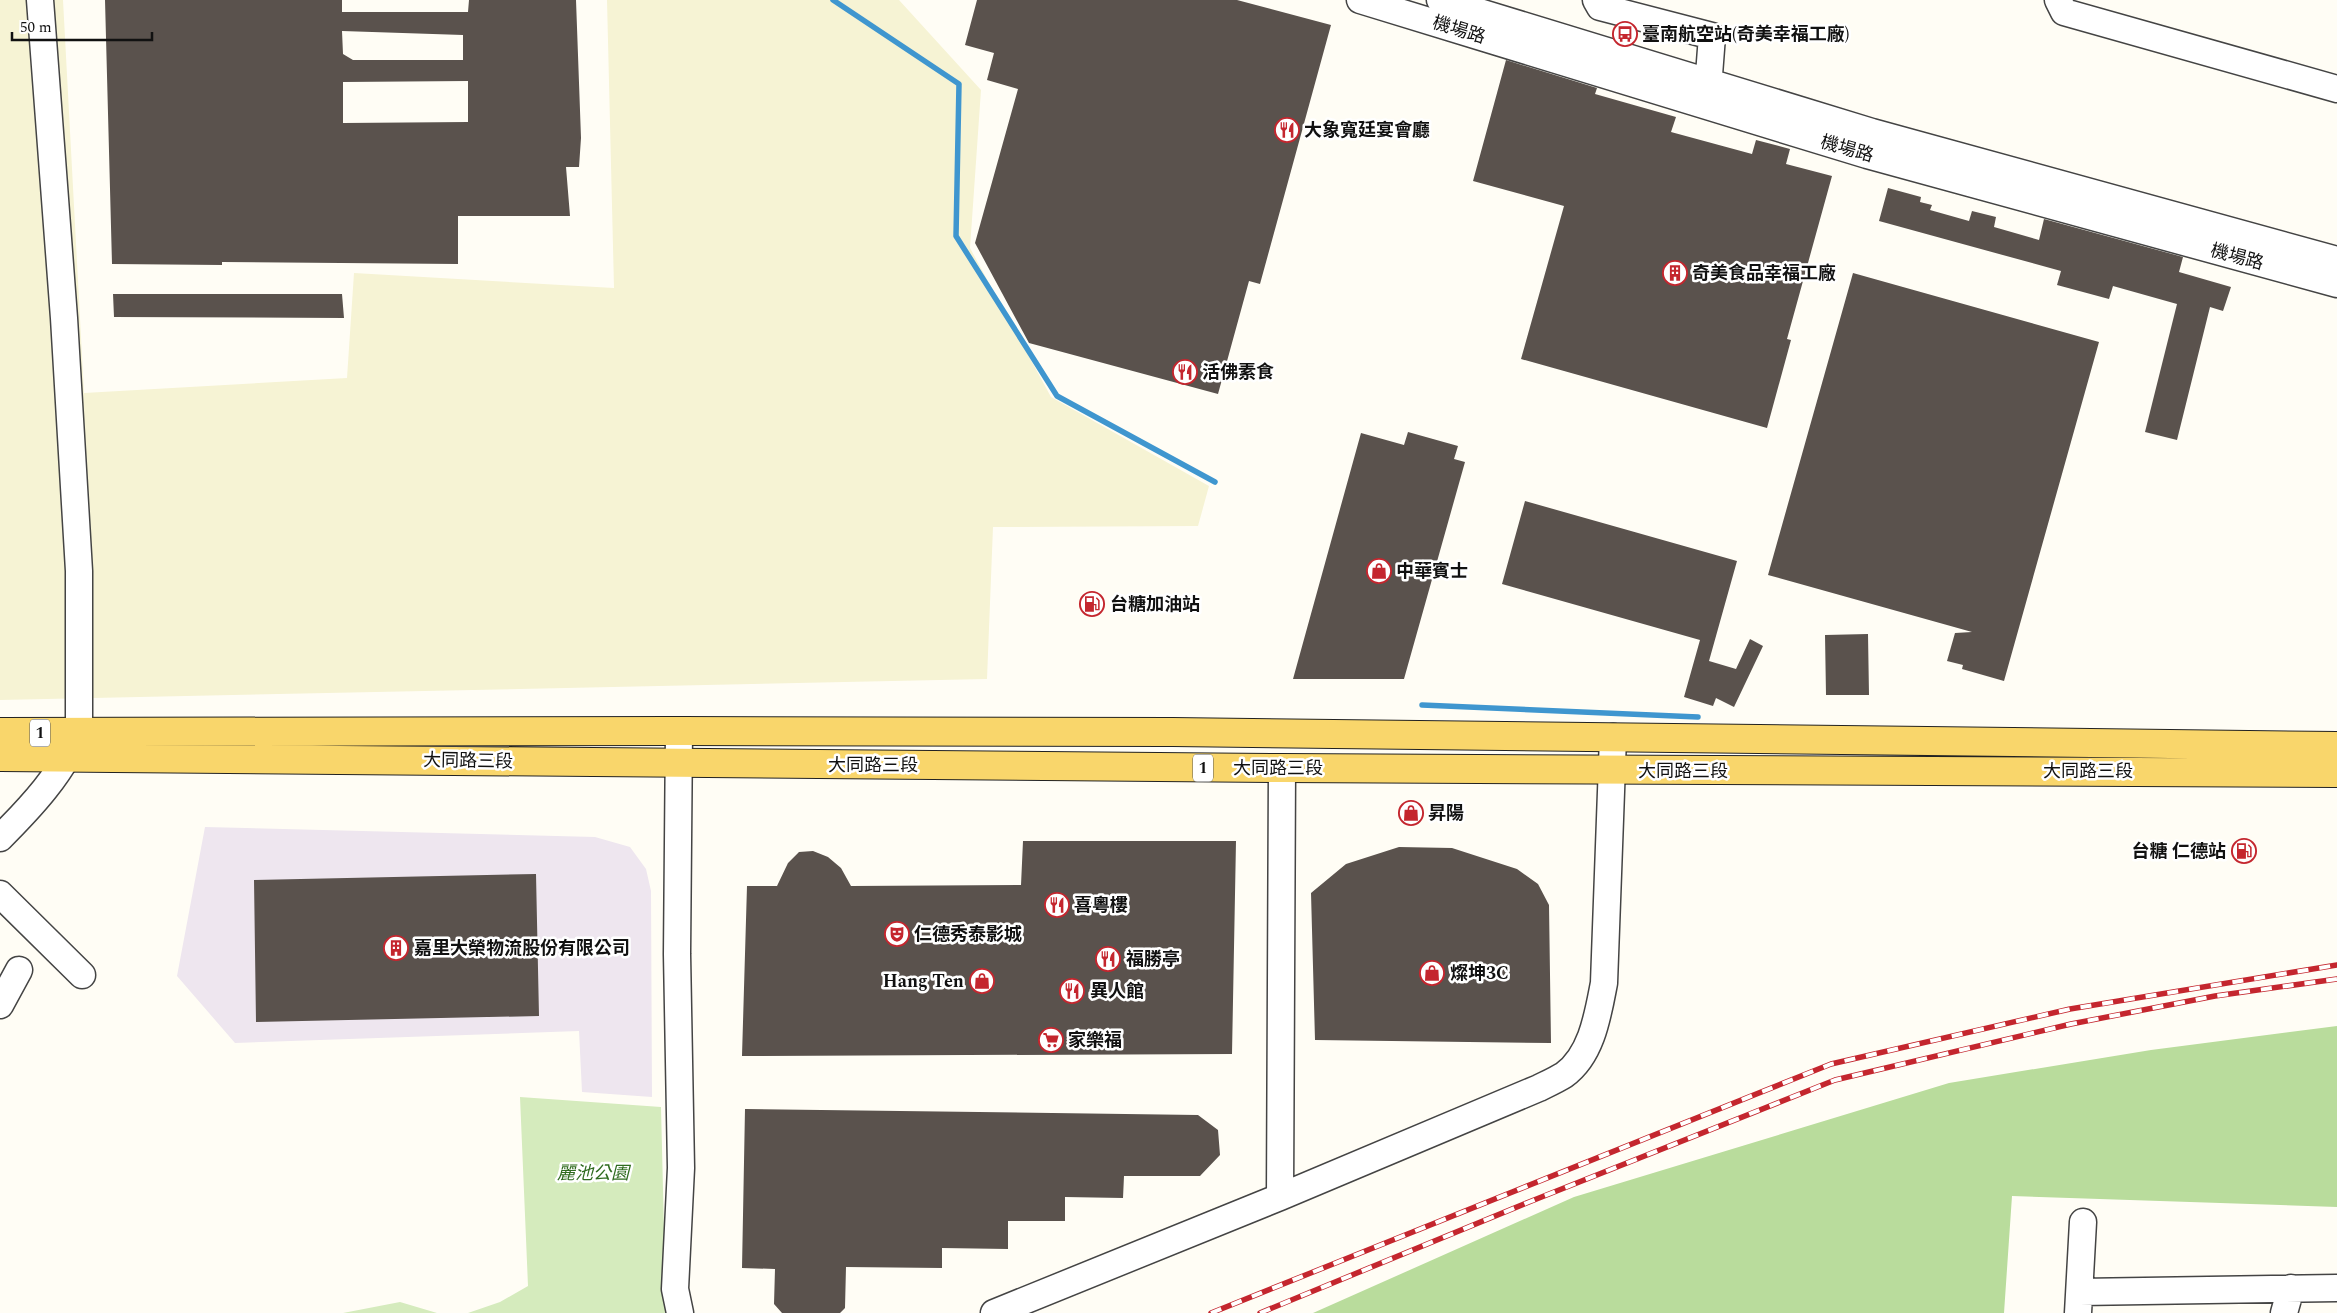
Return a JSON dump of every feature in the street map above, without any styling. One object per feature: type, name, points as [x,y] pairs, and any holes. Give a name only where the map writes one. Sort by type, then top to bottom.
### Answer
[{"type":"main road","name":"大同路三段","points":[[74,745],[679,730],[1163,732],[2337,746]]},
{"type":"main road","name":"1","points":[[0,732],[74,745]]},
{"type":"main road","name":"大同路三段","points":[[74,745],[678,763],[1612,771],[2337,773]]},
{"type":"main road","name":"1","points":[[0,757],[74,745]]},
{"type":"street","points":[[0,838],[28,811],[74,745],[79,571],[64,318],[40,0]]},
{"type":"street","name":"機場路","points":[[1360,0],[1417,8],[1707,95],[1872,132],[2337,260]]},
{"type":"street","name":"機場路","points":[[1440,0],[1707,95],[1867,155],[2337,284]]},
{"type":"street","points":[[2058,0],[2064,12],[2337,89]]},
{"type":"street","points":[[1591,2],[1712,36],[1707,95]]},
{"type":"street","points":[[679,730],[677,954],[682,1168],[675,1289],[680,1313]]},
{"type":"street","points":[[994,1313],[1280,1197],[1539,1088],[1565,1074],[1585,1050],[1596,1020],[1604,983],[1613,738]]},
{"type":"street","points":[[1280,1197],[1282,768]]},
{"type":"street","points":[[0,894],[82,975]]},
{"type":"street","points":[[0,1005],[19,970]]},
{"type":"street","points":[[2083,1222],[2079,1302],[2291,1288],[2337,1288]]},
{"type":"street","points":[[2284,1313],[2291,1288]]},
{"type":"shaded area","points":[[0,0],[63,0],[84,393],[347,378],[354,273],[614,288],[607,0],[899,0],[981,90],[970,248],[1051,397],[1209,486],[1198,526],[993,527],[987,679],[0,700]]},
{"type":"shaded area","points":[[205,827],[595,837],[630,847],[646,869],[651,891],[652,1097],[582,1092],[579,1031],[235,1043],[177,976]]},
{"type":"green space","points":[[2337,1026],[2337,1207],[2012,1196],[2004,1313],[1313,1313],[1574,1197],[1949,1083],[2151,1050]]},
{"type":"green space","name":"麗池公園","points":[[520,1097],[661,1107],[666,1313],[468,1313],[500,1302],[528,1286]]},
{"type":"green space","points":[[400,1302],[437,1313],[343,1313]]},
{"type":"building","points":[[105,0],[342,0],[342,12],[468,12],[469,0],[576,0],[581,138],[579,167],[566,167],[570,216],[458,216],[458,264],[222,262],[222,265],[112,264]],"holes":[[[342,31],[463,35],[463,60],[353,60],[343,54]],[[468,81],[468,122],[343,123],[343,82]]]},
{"type":"building","points":[[977,0],[1237,0],[1331,25],[1260,284],[1249,281],[1218,394],[1029,343],[975,243],[1018,89],[987,80],[994,53],[965,45]]},
{"type":"building","name":"奇美食品幸福工廠","points":[[1506,60],[1597,88],[1595,94],[1676,117],[1671,132],[1752,154],[1756,140],[1790,149],[1786,164],[1832,176],[1787,339],[1791,340],[1767,428],[1521,359],[1564,206],[1473,181]]},
{"type":"building","points":[[1888,188],[1921,197],[1920,202],[1932,205],[1930,210],[1969,221],[1972,211],[1996,217],[1994,227],[2039,240],[2044,219],[2183,257],[2179,272],[2231,287],[2223,311],[2210,307],[2177,440],[2145,432],[2177,304],[2113,286],[2109,299],[2057,285],[2061,271],[1879,221]]},
{"type":"building","points":[[1853,273],[2099,342],[2004,681],[1962,669],[1963,665],[1947,661],[1955,633],[1972,632],[1768,575]]},
{"type":"building","points":[[113,294],[342,294],[344,318],[114,317]]},
{"type":"building","name":"中華賓士","points":[[1408,432],[1458,446],[1454,459],[1465,462],[1404,679],[1293,679],[1361,433],[1404,445]]},
{"type":"building","points":[[1525,501],[1737,561],[1709,661],[1736,669],[1750,639],[1763,646],[1734,707],[1716,698],[1713,706],[1684,697],[1700,640],[1502,584]]},
{"type":"building","points":[[1868,634],[1869,695],[1826,695],[1825,635]]},
{"type":"building","points":[[1023,841],[1236,841],[1232,1054],[742,1056],[747,886],[777,886],[788,863],[799,852],[813,851],[828,857],[841,868],[851,886],[1021,885]]},
{"type":"building","name":"燦坤3C","points":[[1399,847],[1452,848],[1517,869],[1538,884],[1549,905],[1551,1043],[1315,1040],[1311,893],[1346,864]]},
{"type":"building","name":"嘉里大榮物流股份有限公司","points":[[536,874],[539,1016],[256,1022],[254,880]]},
{"type":"building","points":[[745,1109],[1198,1115],[1218,1130],[1220,1155],[1200,1176],[1124,1176],[1123,1198],[1065,1197],[1065,1221],[1008,1221],[1008,1249],[942,1248],[942,1268],[846,1267],[845,1308],[840,1313],[782,1313],[774,1304],[775,1269],[742,1268]]},
{"type":"waterway","points":[[833,0],[959,84],[956,236],[1057,396],[1215,482]]},
{"type":"waterway","points":[[1422,705],[1698,717]]},
{"type":"railway","points":[[1211,1313],[1831,1064],[2070,1009],[2337,965]]},
{"type":"railway","points":[[1260,1313],[1529,1202],[1835,1080],[2071,1024],[2215,996],[2337,979]]},
{"type":"place","name":"臺南航空站(奇美幸福工廠)","points":[[1625,34]]},
{"type":"place","name":"大象寬廷宴會廳","points":[[1287,130]]},
{"type":"place","name":"奇美食品幸福工廠","points":[[1675,273]]},
{"type":"place","name":"活佛素食","points":[[1185,372]]},
{"type":"place","name":"中華賓士","points":[[1379,571]]},
{"type":"place","name":"台糖加油站","points":[[1092,604]]},
{"type":"place","name":"昇陽","points":[[1411,813]]},
{"type":"place","name":"台糖 仁德站","points":[[2244,851]]},
{"type":"place","name":"喜粵樓","points":[[1057,905]]},
{"type":"place","name":"仁德秀泰影城","points":[[897,934]]},
{"type":"place","name":"嘉里大榮物流股份有限公司","points":[[396,948]]},
{"type":"place","name":"福勝亭","points":[[1108,959]]},
{"type":"place","name":"燦坤3C","points":[[1432,973]]},
{"type":"place","name":"Hang Ten","points":[[982,981]]},
{"type":"place","name":"異人館","points":[[1072,991]]},
{"type":"place","name":"家樂福","points":[[1051,1040]]}]
